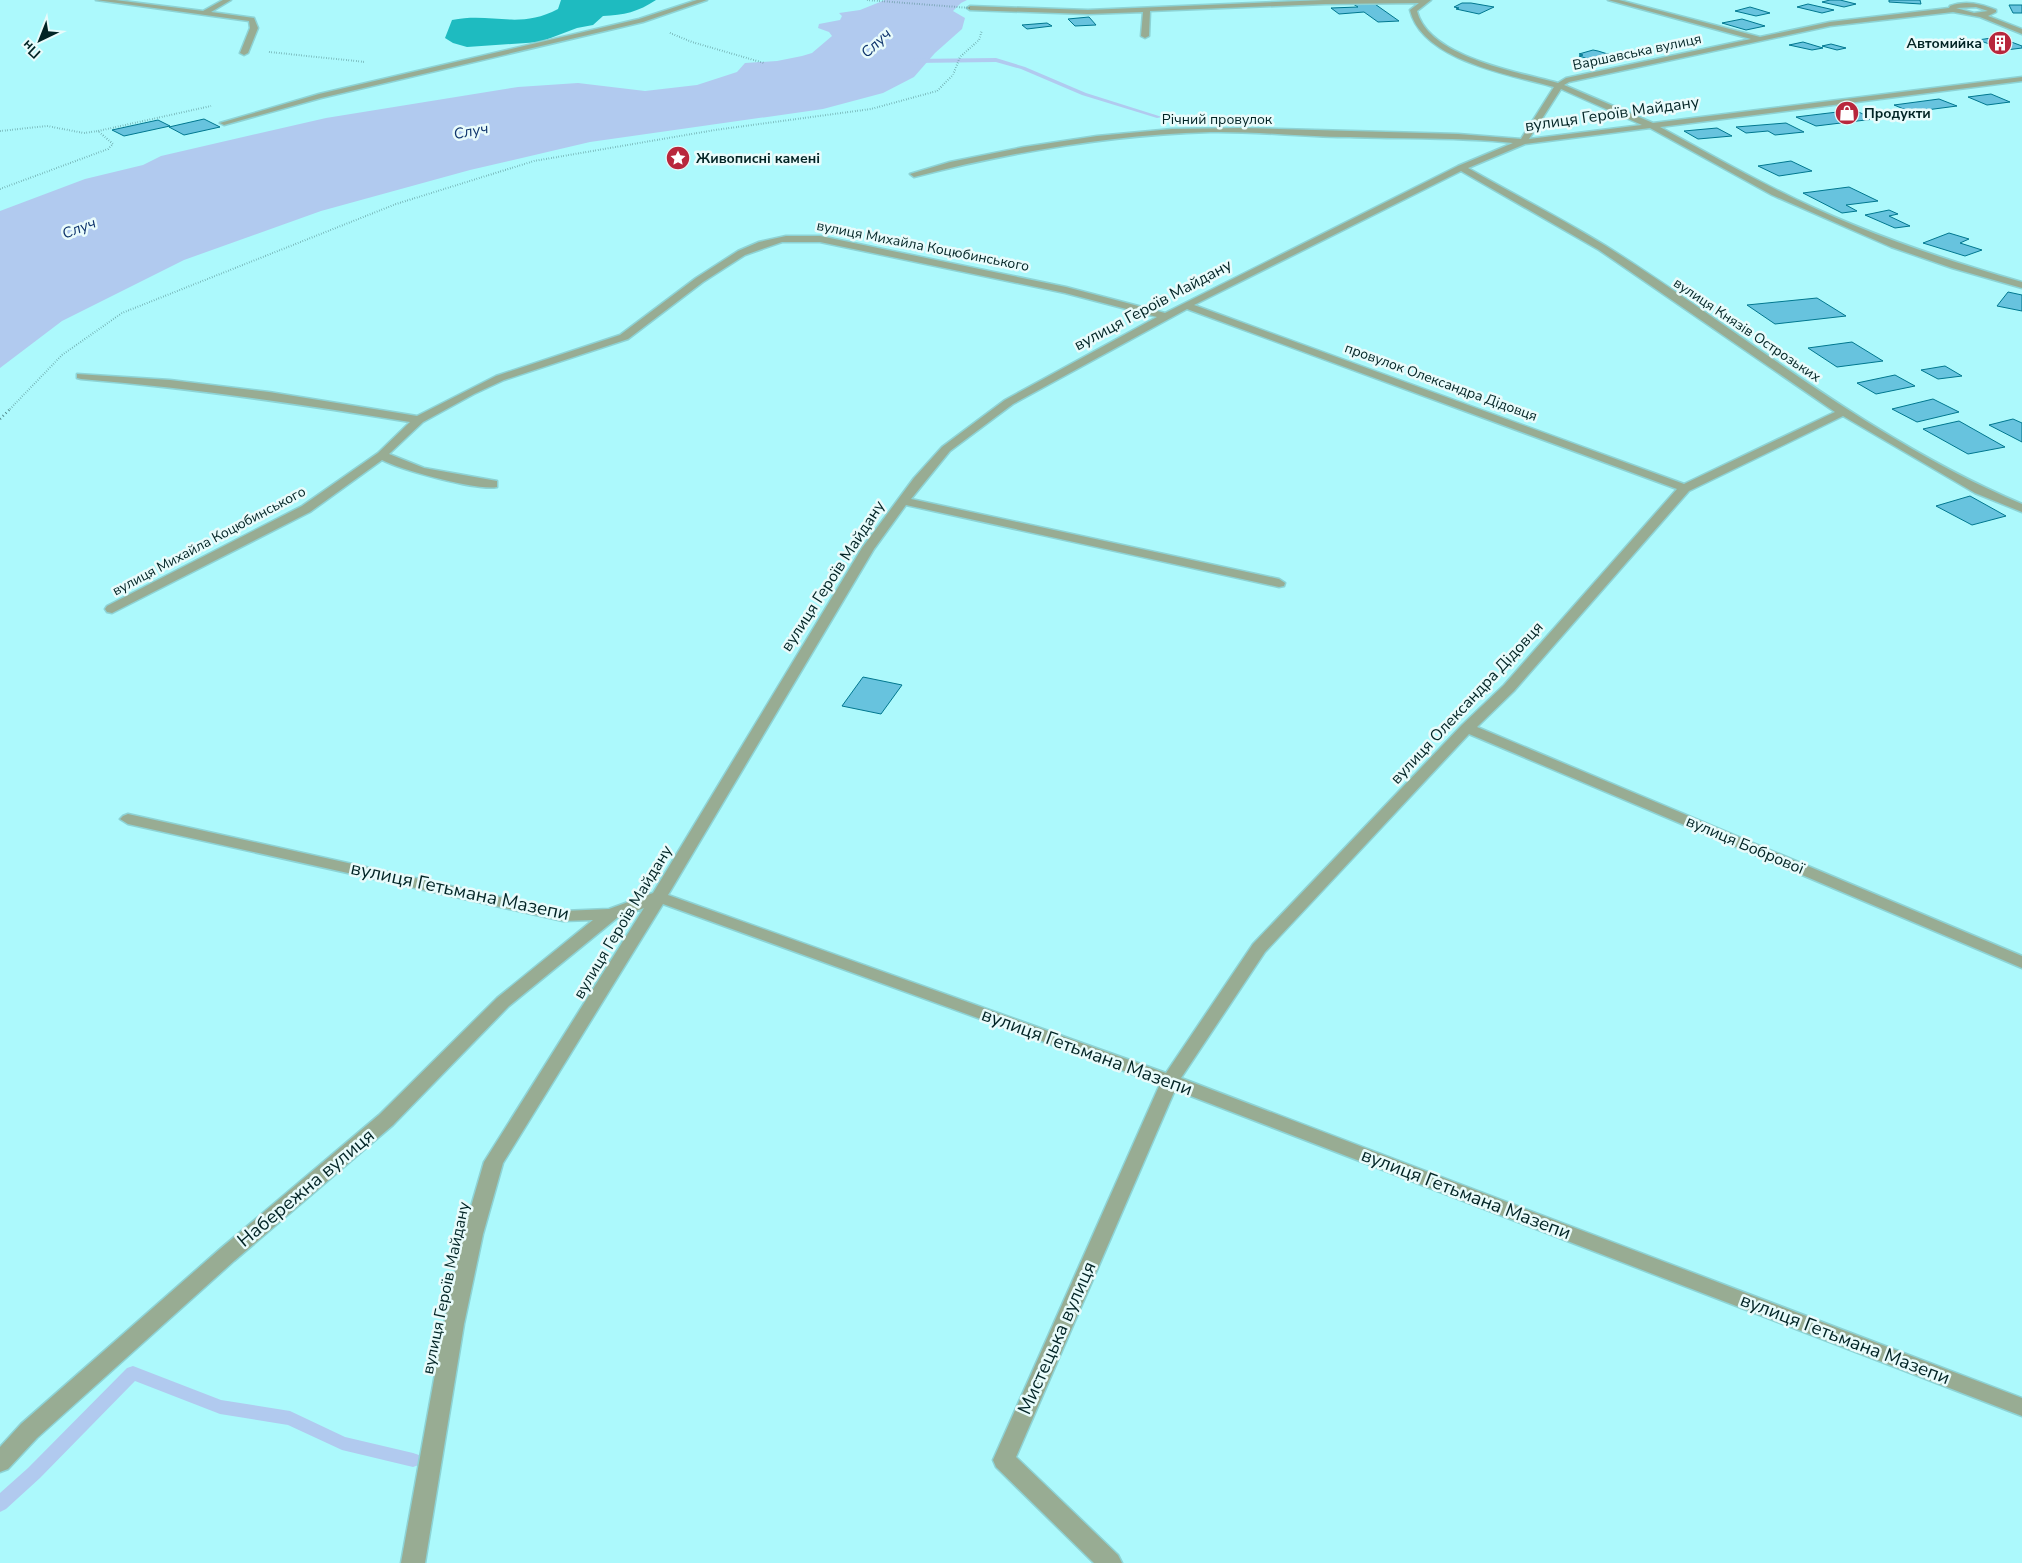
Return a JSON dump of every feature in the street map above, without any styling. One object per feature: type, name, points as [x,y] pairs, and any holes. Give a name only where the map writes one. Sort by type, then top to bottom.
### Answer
[{"type":"street","points":[[99,0],[252,19],[254,28],[244,53]]},
{"type":"street","points":[[204,13],[228,0]]},
{"type":"street","points":[[224,123],[319,96],[641,21],[704,0]]},
{"type":"street","points":[[1159,2],[1426,0]]},
{"type":"street","points":[[1426,0],[1414,10],[1414,18],[1426,33],[1441,46],[1475,62],[1559,86],[1650,125],[1775,193],[1894,245],[1938,260],[2022,284]]},
{"type":"street","name":"Варшавська вулиця","points":[[1611,0],[1759,38]]},
{"type":"street","points":[[969,8],[1088,12],[1325,2]]},
{"type":"street","points":[[1980,15],[1990,14],[1994,11],[1976,3],[1952,7],[1954,10],[1980,15],[2022,32]]},
{"type":"street","points":[[1145,36],[1147,10]]},
{"type":"street","name":"Варшавська вулиця","points":[[1523,142],[1559,86],[1566,80],[1759,38],[1858,20],[1954,10]]},
{"type":"street","name":"вулиця Героїв Майдану","points":[[413,1563],[454,1324],[473,1234],[494,1162],[566,1051],[868,548],[902,501],[946,449],[1008,402],[1186,305],[1461,168],[1523,142],[2022,79]]},
{"type":"street","name":"Річний провулок","points":[[914,174],[960,162],[1048,144],[1166,132],[1212,130],[1435,136],[1502,139],[1523,142]]},
{"type":"street","name":"вулиця Князів Острозьких","points":[[1461,168],[1602,248],[1843,412],[1979,490],[2022,508]]},
{"type":"street","name":"вулиця Михайла Коцюбинського","points":[[112,609],[306,509],[382,455],[419,420],[500,378],[608,344],[624,337],[733,257],[757,246],[782,239],[820,239],[896,254],[1066,290],[1166,316]]},
{"type":"street","name":"провулок Олександра Дідовця","points":[[1186,305],[1685,488]]},
{"type":"street","points":[[81,376],[269,395],[419,420]]},
{"type":"street","name":"вулиця Олександра Дідовця","points":[[1170,1081],[1259,948],[1467,728],[1509,688],[1685,488],[1843,412]]},
{"type":"street","points":[[382,455],[391,461],[432,473],[493,484]]},
{"type":"street","points":[[902,501],[1279,584]]},
{"type":"street","name":"вулиця Бобрової","points":[[1467,728],[2022,962]]},
{"type":"street","name":"вулиця Гетьмана Мазепи","points":[[128,819],[563,916],[611,914],[659,898],[1170,1081],[2022,1407]]},
{"type":"street","name":"Набережна вулиця","points":[[0,1462],[29,1432],[220,1261],[386,1120],[503,1002],[611,914]]},
{"type":"street","name":"Мистецька вулиця","points":[[1110,1563],[1004,1460],[1170,1081]]},
{"type":"path","points":[[867,0],[969,8]]},
{"type":"path","points":[[641,21],[692,42],[764,63]]},
{"type":"path","points":[[0,419],[62,355],[122,313],[396,204],[534,161],[715,130],[871,109],[937,91],[952,75],[960,56],[979,40],[982,27]]},
{"type":"path","points":[[244,53],[278,52],[352,62],[370,62]]},
{"type":"path","points":[[0,131],[47,126],[84,133],[211,106]]},
{"type":"path","points":[[0,189],[108,149],[113,144],[98,131]]},
{"type":"shaded area","points":[[561,0],[656,0],[631,12],[603,16],[593,25],[577,28],[540,42],[467,47],[453,43],[445,38],[452,20],[480,18],[518,20],[530,18],[558,9]]},
{"type":"water","name":"Случ","points":[[885,0],[967,0],[953,11],[965,18],[962,29],[935,53],[914,77],[883,93],[823,109],[590,142],[470,170],[321,211],[184,260],[62,321],[0,368],[0,211],[85,179],[143,165],[161,156],[326,118],[518,87],[578,83],[645,91],[697,85],[737,72],[745,63],[777,61],[812,53],[832,36],[829,32],[818,28],[819,24],[840,20],[842,16],[839,13],[860,10]]},
{"type":"building","points":[[1840,0],[1856,4],[1844,7],[1822,2]]},
{"type":"building","points":[[1889,0],[1920,0],[1921,4],[1889,2]]},
{"type":"building","points":[[1372,2],[1399,21],[1378,22],[1364,12],[1339,14],[1331,8],[1358,7],[1353,4]]},
{"type":"building","points":[[1462,3],[1494,7],[1479,14],[1454,7]]},
{"type":"building","points":[[1808,4],[1834,10],[1822,13],[1797,7]]},
{"type":"building","points":[[2009,5],[2022,5],[2022,13],[2013,13]]},
{"type":"building","points":[[1750,7],[1770,13],[1756,16],[1735,11]]},
{"type":"building","points":[[1089,17],[1096,25],[1075,26],[1068,19]]},
{"type":"building","points":[[1742,19],[1765,26],[1746,30],[1722,23]]},
{"type":"building","points":[[1047,23],[1052,26],[1027,29],[1022,25]]},
{"type":"building","name":"Автомийка","points":[[1998,37],[2022,46],[2022,48],[2006,50],[1978,40]]},
{"type":"building","points":[[1803,42],[1823,48],[1812,50],[1789,45]]},
{"type":"building","points":[[1831,44],[1846,48],[1837,50],[1822,46]]},
{"type":"building","points":[[1593,50],[1624,59],[1605,64],[1579,56],[1583,55],[1579,54]]},
{"type":"building","points":[[1991,94],[2010,102],[1987,105],[1968,97]]},
{"type":"building","points":[[1939,99],[1957,106],[1911,112],[1894,105]]},
{"type":"building","points":[[1854,110],[1874,119],[1816,126],[1796,117]]},
{"type":"building","points":[[204,119],[220,127],[184,135],[169,127]]},
{"type":"building","points":[[158,120],[170,126],[124,136],[112,130]]},
{"type":"building","points":[[1786,123],[1804,132],[1775,135],[1768,131],[1746,133],[1736,127]]},
{"type":"building","points":[[1717,128],[1732,136],[1698,139],[1684,131]]},
{"type":"building","points":[[1791,161],[1812,171],[1779,176],[1758,166]]},
{"type":"building","points":[[1849,187],[1878,201],[1846,205],[1857,211],[1842,213],[1803,193]]},
{"type":"building","points":[[1889,210],[1898,214],[1889,216],[1910,226],[1895,228],[1865,215]]},
{"type":"building","points":[[1949,233],[1969,239],[1960,243],[1982,250],[1965,256],[1923,243]]},
{"type":"building","points":[[2008,292],[2022,295],[2022,311],[1997,306]]},
{"type":"building","points":[[1817,298],[1846,316],[1775,324],[1747,305]]},
{"type":"building","points":[[1852,342],[1883,361],[1837,367],[1808,348]]},
{"type":"building","points":[[1945,366],[1962,376],[1938,379],[1921,370]]},
{"type":"building","points":[[1895,375],[1915,386],[1876,394],[1857,383]]},
{"type":"building","points":[[1933,399],[1959,412],[1917,422],[1892,409]]},
{"type":"building","points":[[2013,419],[2022,423],[2022,442],[1989,425]]},
{"type":"building","points":[[1959,421],[2005,447],[1968,454],[1923,429]]},
{"type":"building","points":[[1970,496],[2006,516],[1972,525],[1936,506]]},
{"type":"building","points":[[863,677],[902,685],[881,714],[842,706]]},
{"type":"waterway","points":[[913,61],[996,60],[1023,68],[1084,94],[1159,117]]},
{"type":"waterway","points":[[0,1504],[34,1473],[133,1373],[220,1407],[290,1418],[342,1443],[413,1460]]},
{"type":"place","name":"Автомийка","points":[[2000,43]]},
{"type":"place","name":"Продукти","points":[[1847,113]]},
{"type":"place","name":"Живописні камені","points":[[678,158]]}]
